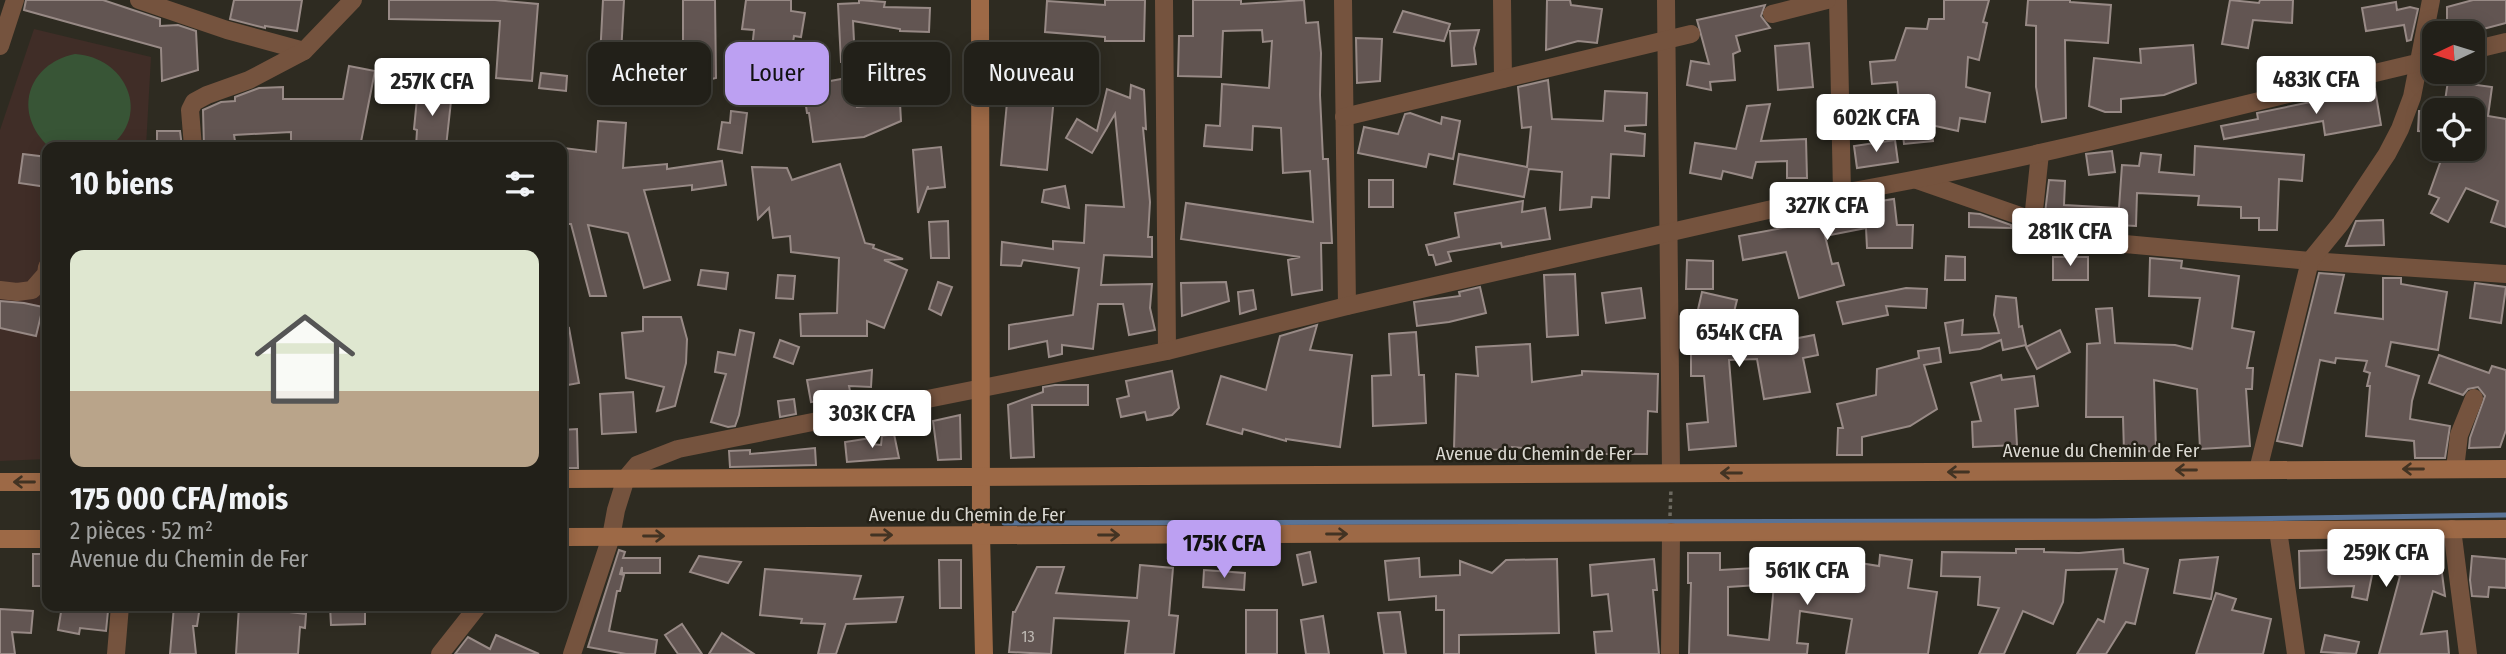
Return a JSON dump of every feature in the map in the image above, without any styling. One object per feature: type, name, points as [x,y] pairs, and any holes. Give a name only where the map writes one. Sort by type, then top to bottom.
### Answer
[{"type":"main road","points":[[980,0],[983,477],[981,535],[984,654]]},
{"type":"main road","name":"Avenue du Chemin de Fer","points":[[567,479],[2506,469]]},
{"type":"main road","points":[[0,482],[42,482]]},
{"type":"main road","name":"Avenue du Chemin de Fer","points":[[567,537],[2506,529]]},
{"type":"main road","points":[[0,539],[42,539]]},
{"type":"street","points":[[0,46],[15,0]]},
{"type":"street","points":[[139,0],[226,30],[304,51]]},
{"type":"street","points":[[192,142],[190,110],[194,102],[248,80],[304,51],[353,0]]},
{"type":"street","points":[[1164,0],[1167,351]]},
{"type":"street","points":[[1343,0],[1347,306]]},
{"type":"street","points":[[1502,0],[1503,79]]},
{"type":"street","points":[[1666,0],[1671,473]]},
{"type":"street","points":[[1772,14],[1827,0]]},
{"type":"street","points":[[1838,0],[1842,193]]},
{"type":"street","points":[[2430,21],[2431,0]]},
{"type":"street","points":[[1345,117],[1691,34]]},
{"type":"street","points":[[2485,47],[2506,42]]},
{"type":"street","points":[[572,654],[611,537],[626,478],[637,465],[678,449],[1167,351],[1347,306],[1670,232],[1842,193],[1917,180],[2040,153],[2422,61]]},
{"type":"street","points":[[2258,470],[2310,261],[2341,223],[2387,154],[2422,72]]},
{"type":"street","points":[[2034,220],[2040,153]]},
{"type":"street","points":[[1917,180],[2072,234],[2114,243],[2310,261],[2506,274]]},
{"type":"street","points":[[0,290],[32,290],[42,279]]},
{"type":"street","points":[[2455,469],[2459,435],[2474,398]]},
{"type":"street","points":[[2452,529],[2468,654]]},
{"type":"street","points":[[2278,530],[2296,654]]},
{"type":"street","points":[[1670,654],[1671,532]]},
{"type":"street","points":[[116,654],[120,611]]},
{"type":"street","points":[[440,654],[474,611]]},
{"type":"shaded area","points":[[34,29],[151,57],[146,142],[42,142],[42,459],[0,461],[0,130]]},
{"type":"green space","points":[[75,54],[93,58],[108,65],[120,76],[131,104],[129,119],[122,134],[114,142],[45,142],[38,134],[28,105],[30,92],[45,68],[59,59]]},
{"type":"building","points":[[26,0],[103,0],[160,19],[160,26],[178,25],[196,31],[198,70],[162,81],[161,48],[24,10]]},
{"type":"building","points":[[234,0],[302,0],[297,31],[265,28],[230,19]]},
{"type":"building","points":[[389,0],[495,0],[538,4],[532,81],[496,78],[500,21],[389,19]]},
{"type":"building","points":[[603,0],[624,0],[622,42],[601,42]]},
{"type":"building","points":[[683,0],[715,0],[716,78],[711,79],[711,42],[683,42]]},
{"type":"building","points":[[746,0],[791,0],[791,11],[805,13],[801,37],[794,36],[793,42],[753,42],[754,30],[742,29]]},
{"type":"building","points":[[859,0],[885,2],[884,7],[930,8],[929,32],[900,31],[853,21],[854,42],[843,42],[841,62],[838,4],[859,3]]},
{"type":"building","points":[[1105,0],[1145,0],[1144,41],[1105,41],[1105,37],[1045,32],[1047,1],[1105,5]]},
{"type":"building","points":[[1193,0],[1241,0],[1241,4],[1304,0],[1306,23],[1318,22],[1323,159],[1328,159],[1332,243],[1321,243],[1322,290],[1292,295],[1288,260],[1300,257],[1181,239],[1186,203],[1313,222],[1310,171],[1283,173],[1281,128],[1253,126],[1252,150],[1204,146],[1206,125],[1220,126],[1222,84],[1269,88],[1272,41],[1263,42],[1262,30],[1223,31],[1221,77],[1178,76],[1179,36],[1193,36]]},
{"type":"building","points":[[1547,0],[1570,0],[1571,5],[1602,9],[1597,43],[1578,41],[1546,50]]},
{"type":"building","points":[[1944,0],[1989,0],[1983,22],[1987,23],[1979,60],[1968,57],[1966,87],[1990,93],[1985,122],[1960,118],[1958,131],[1931,125],[1933,141],[1904,144],[1897,82],[1872,84],[1870,62],[1895,60],[1906,28],[1927,29],[1929,19],[1944,19]]},
{"type":"building","points":[[2028,0],[2070,0],[2111,5],[2108,43],[2065,40],[2066,118],[2042,122],[2036,87],[2036,26],[2026,25]]},
{"type":"building","points":[[2230,0],[2259,3],[2260,0],[2293,0],[2292,23],[2253,20],[2248,48],[2222,44]]},
{"type":"building","points":[[2473,0],[2506,0],[2506,23],[2485,29],[2485,21],[2447,21],[2447,7]]},
{"type":"building","points":[[2396,2],[2397,10],[2410,7],[2418,9],[2411,40],[2407,41],[2404,25],[2366,31],[2362,8]]},
{"type":"building","points":[[1765,5],[1761,16],[1770,28],[1736,36],[1740,51],[1733,54],[1735,80],[1710,82],[1711,90],[1687,85],[1691,61],[1709,64],[1697,20]]},
{"type":"building","points":[[1403,11],[1450,24],[1444,41],[1394,32]]},
{"type":"building","points":[[1479,30],[1474,48],[1476,64],[1452,66],[1450,31]]},
{"type":"building","points":[[1356,38],[1382,39],[1380,81],[1357,83]]},
{"type":"building","points":[[1809,43],[1813,87],[1778,90],[1775,46]]},
{"type":"building","points":[[2193,45],[2196,83],[2164,95],[2121,99],[2121,112],[2105,112],[2089,106],[2094,58],[2141,63],[2140,49]]},
{"type":"building","points":[[349,66],[375,71],[361,142],[291,142],[291,132],[234,135],[235,142],[204,142],[203,110],[221,102],[235,101],[235,97],[259,88],[283,87],[283,99],[343,99]]},
{"type":"building","points":[[541,73],[567,76],[566,91],[539,88]]},
{"type":"building","points":[[843,79],[843,105],[900,105],[901,121],[864,137],[813,142],[806,105],[829,105],[829,81]]},
{"type":"building","points":[[1548,80],[1552,119],[1603,121],[1605,91],[1647,93],[1646,125],[1625,126],[1625,131],[1645,134],[1644,156],[1611,154],[1609,198],[1592,197],[1591,207],[1560,210],[1562,172],[1529,169],[1524,197],[1454,184],[1459,154],[1527,167],[1531,127],[1522,128],[1518,87]]},
{"type":"building","points":[[2448,84],[2492,87],[2488,116],[2506,119],[2506,227],[2491,222],[2498,201],[2466,188],[2448,222],[2431,213],[2439,198],[2429,194],[2441,161],[2485,161],[2485,98],[2445,98]]},
{"type":"building","points":[[1131,85],[1144,90],[1146,129],[1143,128],[1150,202],[1148,237],[1152,237],[1152,257],[1104,255],[1101,285],[1152,284],[1150,308],[1155,330],[1129,335],[1123,304],[1098,304],[1093,349],[1062,345],[1062,354],[1049,357],[1047,341],[1009,349],[1009,325],[1073,315],[1079,268],[1023,260],[1021,266],[1001,265],[1002,242],[1053,249],[1053,241],[1084,243],[1086,205],[1124,207],[1115,114],[1092,153],[1066,138],[1077,119],[1097,131],[1107,89],[1130,98]]},
{"type":"building","points":[[418,88],[452,92],[447,142],[416,142],[417,130],[414,129]]},
{"type":"building","points":[[2375,89],[2381,125],[2325,135],[2323,121],[2224,139],[2221,126],[2258,119],[2257,113]]},
{"type":"building","points":[[1770,104],[1761,141],[1806,139],[1807,178],[1787,178],[1787,161],[1756,162],[1752,178],[1723,171],[1721,179],[1690,173],[1695,143],[1736,149],[1747,106]]},
{"type":"building","points":[[1007,105],[1053,105],[1047,170],[1001,165]]},
{"type":"building","points":[[731,111],[747,113],[742,153],[718,149],[722,122],[730,123]]},
{"type":"building","points":[[2419,111],[2422,111],[2422,131],[2418,131]]},
{"type":"building","points":[[1410,113],[1441,124],[1442,117],[1460,121],[1453,159],[1429,154],[1426,167],[1358,153],[1364,127],[1398,134],[1405,114]]},
{"type":"building","points":[[598,121],[626,123],[623,168],[667,164],[667,169],[722,161],[726,185],[692,190],[692,185],[644,190],[670,280],[644,288],[628,233],[588,225],[606,296],[590,296],[571,224],[567,224],[567,148],[596,152]]},
{"type":"building","points":[[157,131],[180,131],[181,142],[157,142]]},
{"type":"building","points":[[1895,140],[1898,162],[1857,168],[1854,146]]},
{"type":"building","points":[[2195,146],[2304,155],[2302,181],[2279,179],[2277,230],[2259,230],[2259,218],[2241,218],[2241,207],[2198,205],[2199,196],[2137,193],[2136,226],[2076,223],[2045,213],[2049,180],[2065,181],[2064,205],[2119,208],[2122,165],[2139,166],[2141,153],[2161,155],[2159,172],[2194,175]]},
{"type":"building","points":[[941,147],[945,187],[928,189],[928,186],[918,213],[913,150]]},
{"type":"building","points":[[2112,151],[2115,172],[2089,175],[2086,154]]},
{"type":"building","points":[[23,154],[42,156],[42,186],[19,183]]},
{"type":"building","points":[[840,164],[865,243],[903,259],[884,260],[907,270],[884,328],[867,321],[867,336],[801,336],[800,314],[837,313],[839,258],[791,252],[790,236],[773,238],[769,208],[758,219],[752,167],[787,168],[792,180]]},
{"type":"building","points":[[1369,180],[1393,180],[1393,207],[1369,207]]},
{"type":"building","points":[[1065,186],[1069,208],[1042,202],[1044,190]]},
{"type":"building","points":[[1894,199],[1897,225],[1913,225],[1912,248],[1867,248],[1866,228],[1825,236],[1832,264],[1838,263],[1844,285],[1799,298],[1786,252],[1743,260],[1739,236],[1799,225],[1797,219],[1840,207]]},
{"type":"building","points":[[1523,201],[1522,212],[1545,208],[1550,239],[1502,247],[1501,243],[1448,252],[1451,261],[1436,265],[1433,255],[1429,255],[1426,245],[1459,237],[1455,213]]},
{"type":"building","points":[[1969,213],[2011,225],[2011,228],[1969,227]]},
{"type":"building","points":[[2383,220],[2384,245],[2346,246],[2356,221]]},
{"type":"building","points":[[948,221],[949,258],[931,258],[929,222]]},
{"type":"building","points":[[1946,256],[1965,257],[1965,280],[1945,280]]},
{"type":"building","points":[[2053,257],[2088,257],[2088,280],[2053,280]]},
{"type":"building","points":[[2150,258],[2182,261],[2181,268],[2239,276],[2232,328],[2254,332],[2247,368],[2253,368],[2252,389],[2246,389],[2250,446],[2200,449],[2197,389],[2154,380],[2156,451],[2124,452],[2123,417],[2086,417],[2087,344],[2100,343],[2096,309],[2112,308],[2115,343],[2175,345],[2192,349],[2200,298],[2149,296]]},
{"type":"building","points":[[1687,260],[1713,261],[1713,289],[1686,289]]},
{"type":"building","points":[[701,270],[728,273],[726,289],[698,285]]},
{"type":"building","points":[[2319,273],[2344,275],[2335,313],[2383,319],[2383,278],[2401,278],[2401,284],[2447,292],[2438,350],[2391,342],[2386,366],[2419,376],[2410,419],[2450,426],[2445,458],[2415,458],[2414,441],[2366,436],[2370,386],[2367,386],[2370,373],[2364,371],[2367,361],[2336,358],[2335,363],[2320,360],[2302,446],[2277,441]]},
{"type":"building","points":[[1575,274],[1578,335],[1547,337],[1544,275]]},
{"type":"building","points":[[778,275],[795,276],[793,299],[776,298]]},
{"type":"building","points":[[938,282],[952,287],[941,315],[929,309]]},
{"type":"building","points":[[1226,282],[1229,301],[1182,316],[1181,283]]},
{"type":"building","points":[[2475,283],[2506,287],[2501,323],[2470,318]]},
{"type":"building","points":[[1480,287],[1486,313],[1417,326],[1414,302],[1460,296],[1459,292]]},
{"type":"building","points":[[1641,288],[1645,318],[1606,323],[1602,293]]},
{"type":"building","points":[[1906,288],[1927,289],[1926,308],[1886,306],[1888,315],[1843,324],[1837,302]]},
{"type":"building","points":[[1253,290],[1256,309],[1240,314],[1238,292]]},
{"type":"building","points":[[1702,292],[1737,300],[1727,340],[1783,338],[1783,341],[1814,335],[1818,355],[1803,358],[1810,392],[1764,399],[1757,359],[1729,360],[1736,446],[1689,450],[1687,424],[1708,422],[1704,376],[1691,376],[1691,340]]},
{"type":"building","points":[[1996,296],[2016,298],[2019,327],[2022,326],[2026,345],[2003,350],[2001,340],[1980,349],[1950,353],[1945,323],[1963,320],[1962,335],[1999,333],[1994,315]]},
{"type":"building","points":[[0,301],[42,307],[36,336],[0,328]]},
{"type":"building","points":[[643,317],[681,317],[687,339],[686,363],[675,406],[657,411],[664,387],[626,378],[622,333],[643,331]]},
{"type":"building","points":[[1317,325],[1310,350],[1352,355],[1340,447],[1286,441],[1243,429],[1242,434],[1207,424],[1221,376],[1266,390],[1280,336]]},
{"type":"building","points":[[567,328],[579,383],[567,385]]},
{"type":"building","points":[[740,330],[754,333],[739,415],[735,426],[728,427],[711,422],[726,374],[715,372],[718,352],[735,355]]},
{"type":"building","points":[[2060,330],[2070,352],[2037,369],[2026,347]]},
{"type":"building","points":[[1416,332],[1419,375],[1424,375],[1426,423],[1373,426],[1372,376],[1391,375],[1389,334]]},
{"type":"building","points":[[780,340],[799,347],[793,364],[774,357]]},
{"type":"building","points":[[1530,344],[1532,382],[1582,375],[1582,371],[1658,374],[1657,412],[1648,411],[1647,454],[1600,454],[1600,450],[1560,451],[1512,447],[1512,450],[1454,449],[1456,374],[1478,376],[1476,347]]},
{"type":"building","points":[[1939,348],[1941,362],[1924,365],[1937,409],[1910,426],[1862,437],[1862,455],[1837,455],[1838,428],[1843,428],[1837,404],[1876,395],[1877,369],[1919,358],[1918,351]]},
{"type":"building","points":[[2439,355],[2489,373],[2492,366],[2506,370],[2506,430],[2500,447],[2469,448],[2485,396],[2478,387],[2468,389],[2463,395],[2429,383]]},
{"type":"building","points":[[872,370],[871,387],[849,386],[851,396],[811,402],[807,380]]},
{"type":"building","points":[[1172,371],[1179,408],[1172,415],[1147,420],[1145,412],[1121,417],[1117,399],[1129,396],[1126,381]]},
{"type":"building","points":[[2001,375],[2002,380],[2034,376],[2038,406],[2015,409],[2017,445],[1973,447],[1972,422],[1981,421],[1971,383]]},
{"type":"building","points":[[1088,385],[1088,405],[1032,405],[1034,457],[1011,458],[1008,405],[1043,392],[1043,387]]},
{"type":"building","points":[[633,392],[636,432],[602,434],[600,394]]},
{"type":"building","points":[[794,399],[796,414],[780,417],[778,401]]},
{"type":"building","points":[[960,415],[961,459],[938,460],[933,421]]},
{"type":"building","points":[[577,429],[578,468],[567,468],[567,430]]},
{"type":"building","points":[[894,434],[899,458],[847,462],[845,442],[871,438],[871,444],[881,445],[882,436]]},
{"type":"building","points":[[815,448],[816,465],[730,467],[729,451],[750,450],[750,454]]},
{"type":"building","points":[[2384,543],[2439,551],[2445,596],[2433,591],[2421,634],[2447,631],[2449,654],[2379,654],[2400,576],[2374,565],[2367,600],[2352,597],[2354,586],[2300,588],[2299,551],[2357,547],[2383,549]]},
{"type":"building","points":[[2016,549],[2079,553],[2123,549],[2124,563],[2148,569],[2135,624],[2126,622],[2106,654],[2077,654],[2098,619],[2104,622],[2117,569],[2066,570],[2063,602],[2053,624],[2023,611],[2004,654],[1979,654],[1999,608],[1978,605],[1980,577],[1941,576],[1942,552],[2016,553]]},
{"type":"building","points":[[619,550],[625,552],[623,558],[660,558],[660,573],[622,573],[622,567],[620,574],[624,575],[620,591],[617,591],[609,631],[657,640],[655,654],[626,654],[588,647]]},
{"type":"building","points":[[1310,552],[1316,582],[1303,585],[1297,555]]},
{"type":"building","points":[[1688,553],[1720,553],[1720,570],[1773,567],[1826,572],[1828,558],[1879,566],[1880,555],[1912,560],[1908,588],[1937,592],[1928,654],[1846,654],[1852,619],[1800,611],[1797,643],[1808,644],[1807,654],[1689,654],[1691,583],[1688,583]],"holes":[[[1774,584],[1769,640],[1728,635],[1728,587]]]},
{"type":"building","points":[[33,554],[42,554],[42,586],[33,586]]},
{"type":"building","points":[[699,556],[741,562],[728,583],[690,572]]},
{"type":"building","points":[[2472,556],[2506,559],[2506,588],[2489,587],[2488,597],[2472,596]]},
{"type":"building","points":[[2218,557],[2211,599],[2174,593],[2180,560]]},
{"type":"building","points":[[1419,558],[1420,577],[1460,575],[1460,561],[1492,573],[1506,560],[1557,559],[1559,633],[1459,635],[1459,654],[1444,654],[1444,610],[1436,610],[1436,596],[1389,600],[1385,561]]},
{"type":"building","points":[[1654,559],[1657,590],[1653,590],[1659,654],[1596,654],[1594,632],[1612,631],[1608,594],[1592,596],[1590,565]]},
{"type":"building","points":[[939,560],[961,560],[961,608],[940,608]]},
{"type":"building","points":[[1140,565],[1173,568],[1169,615],[1178,616],[1174,654],[1125,654],[1129,621],[1054,618],[1051,654],[1009,652],[1013,612],[1037,567],[1064,567],[1056,593],[1137,598]]},
{"type":"building","points":[[765,569],[861,576],[854,599],[903,597],[896,622],[846,624],[836,654],[818,654],[825,624],[801,623],[802,619],[760,615]]},
{"type":"building","points":[[1204,570],[1245,573],[1244,590],[1203,587]]},
{"type":"building","points":[[2216,593],[2236,599],[2232,610],[2271,619],[2263,654],[2196,654]]},
{"type":"building","points":[[0,609],[33,611],[31,633],[12,632],[15,654],[0,654]]},
{"type":"building","points":[[1246,610],[1277,610],[1277,654],[1246,654]]},
{"type":"building","points":[[61,611],[108,611],[106,631],[80,628],[79,634],[58,630]]},
{"type":"building","points":[[174,611],[199,611],[197,626],[193,626],[196,654],[170,654]]},
{"type":"building","points":[[239,611],[306,614],[305,628],[300,627],[298,654],[236,654]]},
{"type":"building","points":[[330,611],[365,611],[365,624],[331,625]]},
{"type":"building","points":[[1400,612],[1406,654],[1384,654],[1378,613]]},
{"type":"building","points":[[1323,616],[1329,654],[1306,654],[1301,620]]},
{"type":"building","points":[[682,624],[702,654],[678,654],[665,635]]},
{"type":"building","points":[[722,633],[754,654],[709,654]]},
{"type":"building","points":[[496,635],[539,654],[455,654],[468,637],[490,649]]},
{"type":"building","points":[[2325,635],[2359,642],[2356,654],[2321,652]]},
{"type":"waterway","points":[[1004,523],[2096,521],[2506,515]]}]
